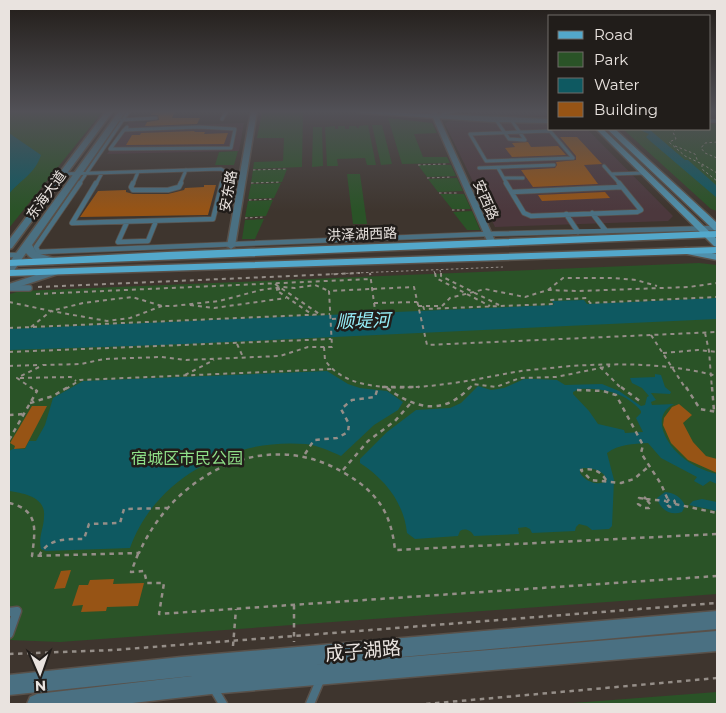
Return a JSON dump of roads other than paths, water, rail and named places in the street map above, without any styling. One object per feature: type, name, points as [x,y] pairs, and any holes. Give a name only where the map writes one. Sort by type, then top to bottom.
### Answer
[{"type":"main road","points":[[615,144],[690,218],[714,229]]},
{"type":"main road","points":[[628,144],[705,217],[714,229],[717,244]]},
{"type":"main road","points":[[678,205],[686,207],[692,205]]},
{"type":"main road","points":[[675,236],[690,228],[690,218]]},
{"type":"main road","name":"洪泽湖西路","points":[[16,260],[52,262],[490,239],[675,236],[714,229]]},
{"type":"main road","points":[[637,237],[654,244],[656,249],[654,252]]},
{"type":"main road","name":"洪泽湖西路","points":[[52,262],[80,271],[717,250]]},
{"type":"main road","points":[[682,251],[717,257]]},
{"type":"main road","points":[[80,271],[74,267],[80,261],[88,259]]},
{"type":"street","name":"东海大道","points":[[9,246],[85,144]]},
{"type":"street","name":"东海大道","points":[[16,260],[103,144]]},
{"type":"street","name":"安东路","points":[[231,246],[248,144]]},
{"type":"street","name":"安西路","points":[[448,144],[490,239]]},
{"type":"street","points":[[16,260],[40,259],[52,262]]},
{"type":"street","points":[[9,288],[52,262]]},
{"type":"street","name":"成子湖路","points":[[9,685],[293,657],[717,620]]},
{"type":"street","name":"成子湖路","points":[[37,704],[211,684],[717,641]]},
{"type":"lane","points":[[115,144],[111,150],[231,148],[232,144]]},
{"type":"lane","points":[[476,144],[486,161],[572,158],[560,144]]},
{"type":"lane","points":[[480,168],[554,165]]},
{"type":"lane","points":[[498,168],[527,215],[592,214],[641,210],[604,166]]},
{"type":"lane","points":[[64,172],[103,171],[138,172],[186,170],[225,171],[213,219],[72,223],[103,171]]},
{"type":"lane","points":[[138,172],[131,187],[133,190],[168,190],[179,187],[186,170]]},
{"type":"lane","points":[[83,172],[36,247],[38,252],[52,262],[231,246],[490,239],[578,232],[690,228],[714,229]]},
{"type":"lane","points":[[611,174],[645,173]]},
{"type":"lane","points":[[504,178],[523,178]]},
{"type":"lane","points":[[512,192],[622,187]]},
{"type":"lane","points":[[566,214],[578,232]]},
{"type":"lane","points":[[592,214],[606,231]]},
{"type":"lane","points":[[126,222],[118,242],[148,241],[156,221]]},
{"type":"lane","points":[[9,288],[29,288]]},
{"type":"lane","points":[[9,612],[17,611],[9,634]]},
{"type":"lane","points":[[310,704],[322,674]]},
{"type":"lane","points":[[211,684],[223,704]]},
{"type":"water","points":[[9,144],[25,144],[41,155],[31,172],[9,194]]},
{"type":"water","points":[[654,144],[667,144],[685,160],[688,160],[717,186],[717,198]]},
{"type":"water","name":"顺堤河","points":[[717,298],[717,319],[163,345],[9,350],[9,329],[554,305],[552,301],[584,300],[587,304]]},
{"type":"water","points":[[327,371],[348,384],[360,388],[387,391],[403,402],[398,410],[374,425],[341,456],[323,448],[305,444],[277,444],[250,448],[224,456],[199,467],[157,501],[142,523],[130,548],[46,551],[41,549],[40,540],[44,510],[41,504],[32,497],[9,491],[9,451],[25,449],[29,441],[36,441],[45,425],[53,398],[83,381]]},
{"type":"water","points":[[655,374],[661,375],[665,387],[671,392],[670,394],[651,393],[656,400],[651,402],[652,405],[674,404],[667,409],[662,423],[663,430],[670,444],[685,459],[698,467],[717,474],[717,484],[710,481],[703,486],[694,481],[697,477],[661,458],[648,443],[616,448],[607,453],[614,480],[612,526],[609,529],[592,530],[587,526],[579,524],[575,531],[532,533],[526,527],[518,528],[519,534],[474,536],[470,531],[464,530],[460,531],[458,536],[415,539],[407,533],[402,512],[392,493],[377,476],[360,463],[360,459],[387,432],[416,410],[450,408],[461,403],[478,386],[491,390],[504,388],[524,379],[557,380],[565,385],[602,384],[619,391],[641,406],[645,405],[649,396],[642,388],[632,383],[630,378],[655,377]],"holes":[[[579,389],[613,392],[628,399],[641,411],[636,418],[643,432],[625,433],[624,430],[598,424],[573,394],[573,392]],[[580,469],[598,471],[604,475],[607,481],[599,483],[589,481],[580,473]]]},
{"type":"water","points":[[665,492],[674,494],[682,500],[685,506],[682,512],[674,513],[663,509],[657,498]]},
{"type":"water","points":[[702,499],[717,502],[717,511],[689,505],[693,501]]},
{"type":"park label","name":"宿城区市民公园","points":[[187,458]]}]
